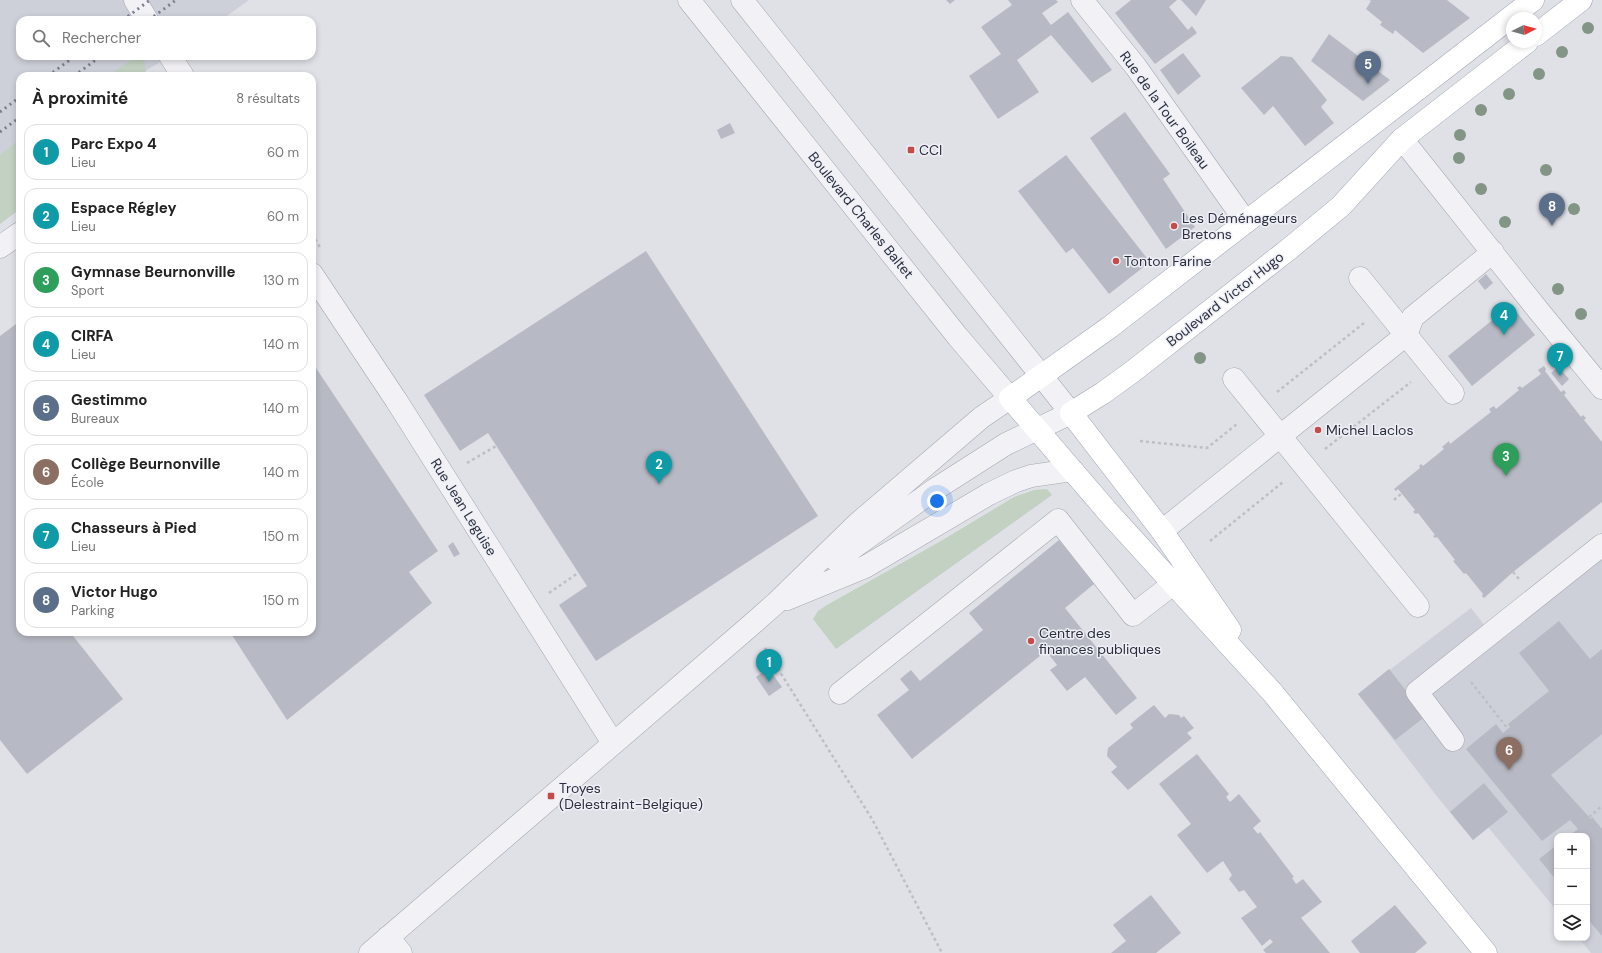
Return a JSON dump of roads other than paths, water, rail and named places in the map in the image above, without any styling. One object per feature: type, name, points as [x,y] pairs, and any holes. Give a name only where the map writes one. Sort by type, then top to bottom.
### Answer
[{"type":"main road","points":[[1010,398],[1110,326],[1533,0]]},
{"type":"main road","points":[[1542,30],[1581,0]]},
{"type":"main road","name":"Boulevard Victor Hugo","points":[[1071,413],[1103,393],[1132,372],[1341,206],[1402,139],[1519,48]]},
{"type":"main road","name":"Boulevard Charles Baltet","points":[[1010,398],[1172,584],[1272,692]]},
{"type":"main road","points":[[1071,413],[1162,531],[1272,692],[1486,953]]},
{"type":"street","points":[[135,0],[145,16]]},
{"type":"street","name":"Boulevard Charles Baltet","points":[[689,0],[958,337],[1010,398]]},
{"type":"street","points":[[742,0],[1071,413]]},
{"type":"street","name":"Rue de la Tour Boileau","points":[[1082,0],[1136,67],[1246,222]]},
{"type":"street","points":[[173,60],[180,72]]},
{"type":"street","points":[[1402,139],[1602,388]]},
{"type":"street","points":[[0,247],[16,236]]},
{"type":"street","points":[[1162,531],[1406,336],[1413,317],[1493,252]]},
{"type":"street","points":[[1360,278],[1453,393]]},
{"type":"street","name":"Rue Jean Leguise","points":[[316,280],[396,400],[613,742]]},
{"type":"street","points":[[1234,379],[1418,606]]},
{"type":"street","points":[[370,953],[394,945],[613,742],[776,603],[857,524],[982,417],[1010,398]]},
{"type":"street","name":"Boulevard Victor Hugo","points":[[776,603],[934,490],[1006,444],[1071,413]]},
{"type":"street","points":[[776,603],[865,567],[989,494],[1016,480],[1031,476],[1072,470]]},
{"type":"street","points":[[840,693],[1058,520],[1133,615],[1172,584]]},
{"type":"street","points":[[1453,740],[1417,692],[1602,545]]},
{"type":"railway","points":[[128,16],[150,0]]},
{"type":"railway","points":[[154,16],[176,0]]},
{"type":"railway","points":[[53,72],[70,60]]},
{"type":"railway","points":[[79,72],[96,60]]},
{"type":"railway","points":[[0,112],[16,100]]},
{"type":"railway","points":[[0,132],[16,120]]},
{"type":"place","name":"Gestimmo","points":[[1368,84]]},
{"type":"place","name":"CCI","points":[[911,150]]},
{"type":"place","name":"Les Déménageurs Bretons","points":[[1174,226]]},
{"type":"place","name":"Victor Hugo","points":[[1552,226]]},
{"type":"place","name":"Tonton Farine","points":[[1116,261]]},
{"type":"place","name":"CIRFA","points":[[1504,335]]},
{"type":"place","name":"Chasseurs à Pied","points":[[1560,376]]},
{"type":"place","name":"Michel Laclos","points":[[1318,430]]},
{"type":"place","name":"Gymnase Beurnonville","points":[[1506,476]]},
{"type":"place","name":"Espace Régley","points":[[659,484]]},
{"type":"place","name":"Centre des finances publiques","points":[[1031,641]]},
{"type":"place","name":"Parc Expo 4","points":[[769,682]]},
{"type":"place","name":"Collège Beurnonville","points":[[1509,770]]},
{"type":"place","name":"Troyes (Delestraint-Belgique)","points":[[551,796]]}]
